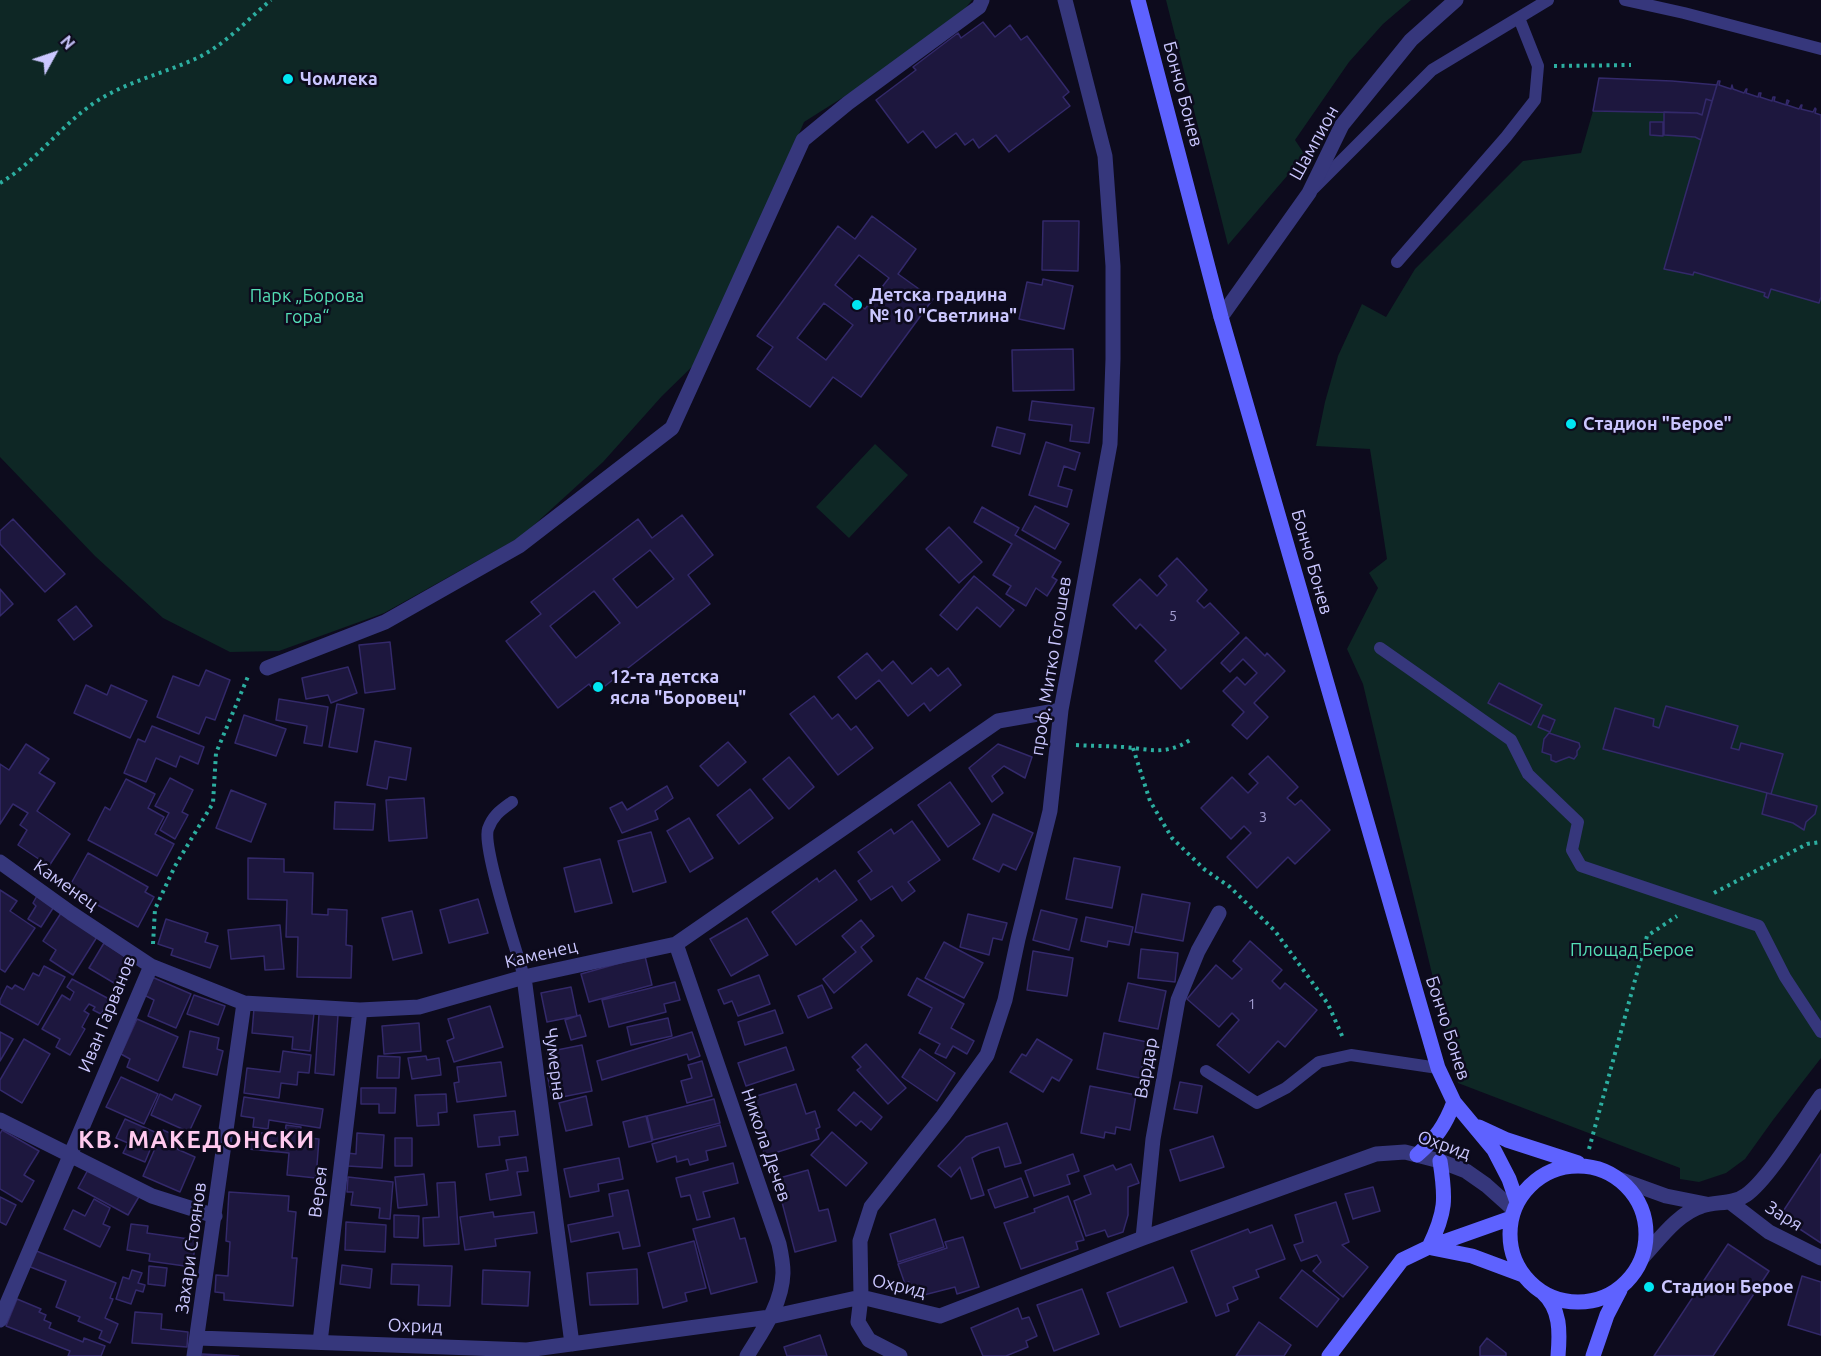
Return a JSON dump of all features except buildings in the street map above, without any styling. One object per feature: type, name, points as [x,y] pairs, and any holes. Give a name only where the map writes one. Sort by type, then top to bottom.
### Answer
[{"type":"street","points":[[267,668],[385,622],[519,546],[672,428],[803,140],[848,103],[979,7],[982,0]]},
{"type":"street","name":"проф. Митко Гогошев","points":[[900,1356],[869,1340],[858,1322],[861,1297],[860,1240],[871,1207],[943,1116],[987,1055],[1005,1000],[1050,811],[1061,710],[1110,444],[1113,266],[1105,156],[1065,0]]},
{"type":"street","name":"Бончо Бонев","points":[[1138,0],[1221,317],[1438,1068],[1444,1086],[1454,1102],[1494,1150],[1509,1179],[1514,1210]]},
{"type":"street","name":"Шампион","points":[[1221,317],[1309,193],[1341,125],[1411,40],[1456,0]]},
{"type":"street","name":"Каменец","points":[[0,862],[70,913],[151,966],[244,1003],[360,1010],[419,1006],[524,977],[676,944],[998,721],[1061,710]]},
{"type":"street","name":"Вардар","points":[[1143,1238],[1153,1139],[1178,1000],[1198,951],[1219,913]]},
{"type":"street","name":"Никола Дечев","points":[[676,944],[779,1244],[783,1271],[781,1294],[747,1356]]},
{"type":"street","name":"Иван Гарванов","points":[[0,1320],[151,966]]},
{"type":"street","name":"Чумерна","points":[[524,977],[572,1344]]},
{"type":"street","name":"Захари Стоянов","points":[[194,1356],[244,1003]]},
{"type":"street","name":"Верея","points":[[320,1342],[360,1010]]},
{"type":"street","points":[[1643,1257],[1678,1222],[1695,1209],[1730,1202],[1745,1195],[1756,1185],[1821,1096]]},
{"type":"street","points":[[1417,1155],[1435,1140],[1447,1122],[1454,1102]]},
{"type":"street","points":[[0,1120],[152,1196],[215,1216]]},
{"type":"street","name":"Бончо Бонев","points":[[1474,1125],[1507,1140],[1584,1166]]},
{"type":"street","name":"Охрид","points":[[198,1338],[525,1353],[572,1344],[770,1317],[861,1297],[940,1316],[1143,1238],[1376,1154],[1405,1152],[1440,1161],[1473,1176],[1514,1210]]},
{"type":"street","points":[[1429,1247],[1439,1227],[1444,1208],[1445,1189],[1440,1161]]},
{"type":"street","points":[[1523,1275],[1511,1248],[1514,1210],[1534,1181],[1557,1168],[1584,1166],[1602,1170],[1619,1179],[1666,1196],[1709,1205]]},
{"type":"street","points":[[1593,1356],[1607,1315],[1643,1257],[1647,1239],[1644,1216],[1635,1195],[1619,1179]]},
{"type":"street","name":"Заря","points":[[1730,1202],[1769,1232],[1821,1258]]},
{"type":"street","points":[[1329,1356],[1398,1265],[1413,1253],[1514,1210]]},
{"type":"street","points":[[1429,1247],[1472,1256],[1523,1275],[1549,1300],[1558,1318],[1560,1331],[1558,1356]]},
{"type":"street","points":[[1542,1292],[1562,1300],[1583,1302],[1604,1298],[1623,1286]]},
{"type":"lane","points":[[1309,193],[1432,70],[1548,0]]},
{"type":"lane","points":[[1625,0],[1821,49]]},
{"type":"lane","points":[[1397,262],[1506,137],[1535,100],[1538,66],[1519,18]]},
{"type":"lane","points":[[1380,648],[1511,740],[1528,774],[1578,822],[1572,850],[1581,866],[1759,926],[1785,977],[1821,1032]]},
{"type":"lane","name":"Чумерна","points":[[512,802],[495,814],[487,831],[489,854],[524,977]]},
{"type":"lane","points":[[1206,1071],[1257,1103],[1286,1088],[1319,1062],[1351,1055],[1438,1068]]},
{"type":"path","points":[[0,183],[95,102],[208,52],[271,0]]},
{"type":"path","points":[[1538,66],[1631,65]]},
{"type":"path","name":"Иван Гарванов","points":[[151,966],[155,909],[175,866],[213,803],[216,753],[251,670],[267,668]]},
{"type":"path","points":[[1058,744],[1133,748],[1158,752],[1179,748],[1190,740]]},
{"type":"path","points":[[1133,748],[1150,801],[1172,838],[1204,869],[1230,887],[1275,931],[1328,1004],[1351,1055]]},
{"type":"path","points":[[1584,1166],[1647,936],[1694,904],[1807,844],[1821,842]]},
{"type":"green space","name":"Парк „Борова гора“","points":[[0,0],[972,0],[964,10],[899,62],[804,122],[700,359],[662,396],[603,462],[522,536],[384,613],[279,651],[230,652],[163,618],[95,556],[0,457]]},
{"type":"green space","points":[[1166,0],[1411,0],[1383,24],[1349,62],[1295,140],[1305,155],[1228,245]]},
{"type":"green space","name":"Стадион \"Берое\"","points":[[1599,78],[1716,85],[1720,81],[1719,85],[1730,89],[1732,85],[1733,89],[1744,93],[1747,89],[1747,93],[1758,97],[1761,93],[1760,97],[1771,101],[1775,97],[1774,101],[1786,104],[1787,100],[1788,105],[1799,109],[1802,105],[1801,109],[1813,112],[1815,108],[1815,113],[1821,115],[1821,1058],[1745,1159],[1726,1173],[1699,1182],[1680,1179],[1680,1168],[1458,1083],[1363,684],[1347,649],[1378,588],[1369,573],[1387,559],[1370,449],[1316,446],[1338,356],[1362,304],[1386,317],[1415,269],[1523,161],[1581,153],[1593,111]]},
{"type":"green space","points":[[875,444],[908,475],[849,538],[816,507]]},
{"type":"place","name":"Чомлека","points":[[288,79]]},
{"type":"place","name":"Детска градина № 10 \"Светлина\"","points":[[857,305]]},
{"type":"place","name":"Стадион \"Берое\"","points":[[1571,424]]},
{"type":"place","name":"12-та детска ясла \"Боровец\"","points":[[598,687]]},
{"type":"place","name":"Стадион Берое","points":[[1649,1287]]},
{"type":"district","name":"КВ. МАКЕДОНСКИ","points":[[197,1140]]},
{"type":"park label","name":"Площад Берое","points":[[1632,950]]}]
